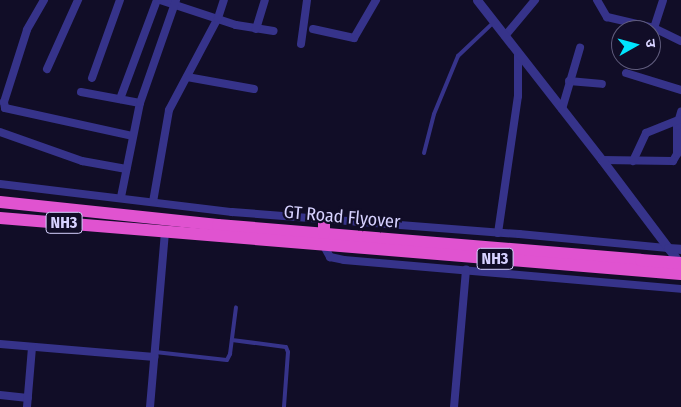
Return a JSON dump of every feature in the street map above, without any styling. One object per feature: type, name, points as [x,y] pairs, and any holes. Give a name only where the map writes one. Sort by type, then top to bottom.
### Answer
[{"type":"highway","name":"GT Road Flyover","points":[[0,202],[324,239],[641,266],[681,265]]},
{"type":"highway","name":"GT Road Flyover","points":[[0,218],[165,231],[324,239]]},
{"type":"highway","points":[[324,218],[324,239]]},
{"type":"highway","name":"GT Road Flyover","points":[[641,266],[681,274]]},
{"type":"street","points":[[44,0],[27,30],[4,102],[5,108],[132,136]]},
{"type":"street","points":[[47,68],[78,0]]},
{"type":"street","points":[[92,78],[120,0]]},
{"type":"street","points":[[120,99],[158,0],[175,2],[218,18],[256,29],[274,31]]},
{"type":"street","points":[[153,202],[169,110],[218,18],[224,0]]},
{"type":"street","points":[[256,29],[265,0]]},
{"type":"street","points":[[300,44],[307,0]]},
{"type":"street","points":[[313,29],[354,38],[376,0]]},
{"type":"street","points":[[476,0],[602,160],[681,265]]},
{"type":"street","points":[[505,36],[535,0]]},
{"type":"street","points":[[597,0],[609,18],[618,20]]},
{"type":"street","points":[[657,20],[663,0]]},
{"type":"street","points":[[121,197],[140,103],[175,2]]},
{"type":"street","points":[[661,31],[681,41]]},
{"type":"street","points":[[562,109],[580,48]]},
{"type":"street","points":[[498,233],[518,101],[518,53]]},
{"type":"street","points":[[626,73],[681,90]]},
{"type":"street","points":[[187,77],[254,89]]},
{"type":"street","points":[[570,81],[602,84]]},
{"type":"street","points":[[81,92],[140,103]]},
{"type":"street","points":[[602,160],[673,160],[676,158],[680,116]]},
{"type":"street","points":[[633,161],[646,133],[680,116]]},
{"type":"street","points":[[0,132],[82,162],[126,170]]},
{"type":"street","points":[[0,184],[121,197],[232,212],[324,218],[681,249]]},
{"type":"street","points":[[150,407],[165,231]]},
{"type":"street","points":[[324,239],[330,257],[681,289]]},
{"type":"street","points":[[454,407],[466,270]]},
{"type":"street","points":[[0,344],[154,355]]},
{"type":"street","points":[[27,407],[32,347]]},
{"type":"street","points":[[0,396],[28,398]]},
{"type":"lane","points":[[424,153],[434,114],[458,56],[494,22]]},
{"type":"lane","points":[[154,355],[227,360],[230,354],[236,308]]},
{"type":"lane","points":[[232,340],[286,347],[288,358],[284,407]]}]
